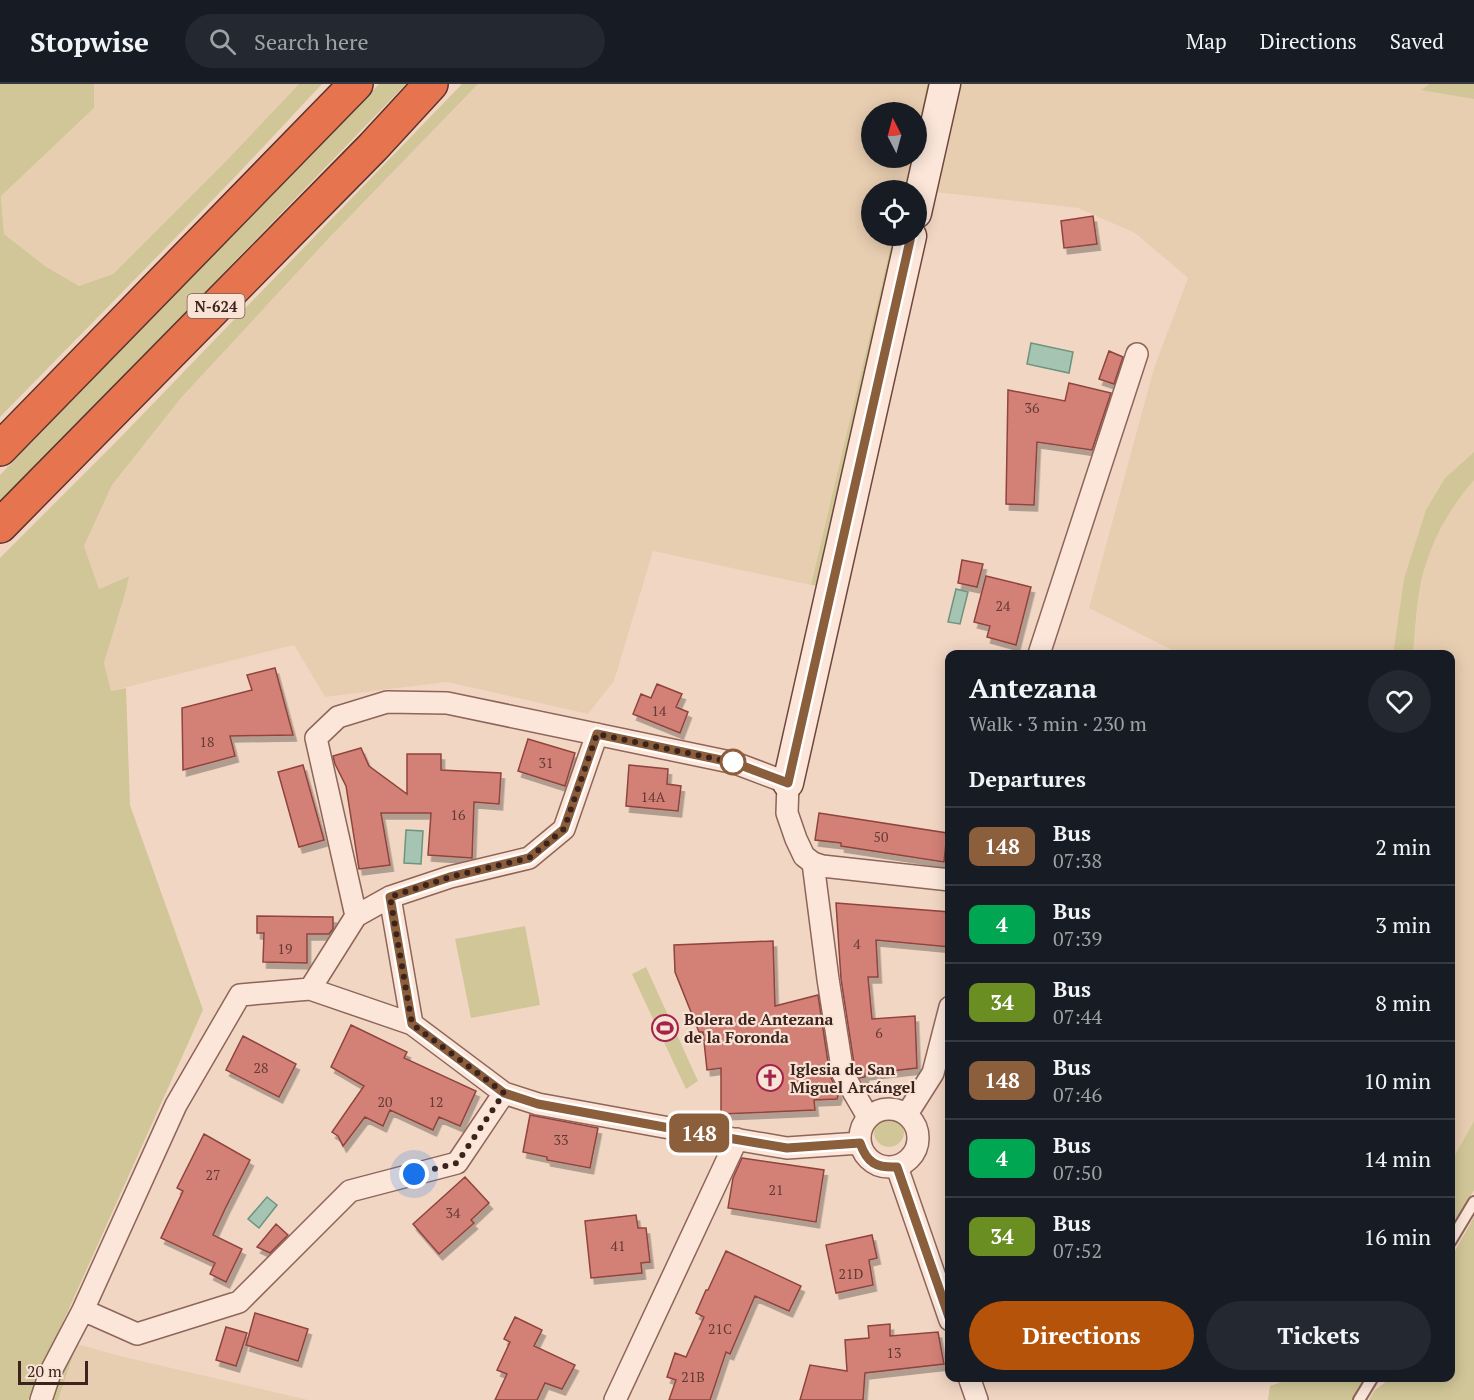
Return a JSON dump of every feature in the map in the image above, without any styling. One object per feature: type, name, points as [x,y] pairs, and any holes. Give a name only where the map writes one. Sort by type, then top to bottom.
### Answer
[{"type":"highway","points":[[0,449],[356,84]]},
{"type":"highway","name":"N-624","points":[[0,526],[373,147],[431,84]]},
{"type":"street","points":[[923,180],[945,84]]},
{"type":"street","points":[[909,246],[788,783],[788,813],[804,856],[813,863],[822,866],[945,879]]},
{"type":"street","points":[[1040,650],[1137,354]]},
{"type":"street","points":[[356,916],[316,738],[338,717],[387,702],[447,703],[735,763],[788,783]]},
{"type":"street","points":[[310,989],[356,916],[390,897],[450,877],[529,858],[564,829],[597,734]]},
{"type":"street","points":[[813,863],[843,1074],[868,1117]]},
{"type":"street","points":[[390,897],[412,1024]]},
{"type":"street","points":[[41,1400],[50,1373],[83,1310],[176,1105],[240,995],[310,989],[412,1024],[504,1093],[538,1104],[787,1148],[860,1143]]},
{"type":"street","points":[[907,1114],[933,1073],[945,1026]]},
{"type":"street","points":[[83,1310],[137,1334],[239,1302],[350,1191],[457,1163],[504,1093]]},
{"type":"street","points":[[894,1108],[907,1114],[917,1127],[919,1143],[911,1158],[897,1167],[885,1167],[873,1163],[864,1154],[860,1143],[860,1129],[868,1117],[880,1109],[894,1108]]},
{"type":"street","points":[[615,1400],[737,1139]]},
{"type":"street","points":[[897,1167],[945,1306]]},
{"type":"street","points":[[971,1382],[977,1400]]},
{"type":"lane","points":[[1455,1234],[1474,1202]]},
{"type":"lane","points":[[1359,1400],[1370,1382]]},
{"type":"shaded area","points":[[0,84],[94,84],[94,108],[1,196],[4,234],[45,266],[79,286],[113,274],[299,84],[322,84],[234,178],[0,417]]},
{"type":"shaded area","points":[[94,84],[299,84],[113,274],[79,286],[45,266],[4,234],[1,195],[94,108]]},
{"type":"shaded area","points":[[379,84],[406,84],[0,504],[0,475]]},
{"type":"shaded area","points":[[462,84],[478,84],[330,237],[181,398],[112,485],[84,546],[99,589],[129,576],[104,663],[111,691],[126,688],[130,805],[203,1010],[28,1400],[0,1400],[0,558],[115,443]]},
{"type":"shaded area","points":[[478,84],[927,84],[923,102],[861,102],[861,168],[910,168],[906,180],[861,180],[861,246],[891,246],[811,585],[653,551],[614,681],[588,714],[447,682],[325,697],[294,645],[111,691],[104,663],[125,594],[128,576],[99,589],[84,546],[112,485],[181,398],[330,237]]},
{"type":"shaded area","points":[[927,84],[936,84],[927,122],[927,102],[923,102]]},
{"type":"shaded area","points":[[957,84],[1429,84],[1422,89],[1474,99],[1474,452],[1445,478],[1404,579],[1394,650],[1172,650],[1089,608],[1154,368],[1188,278],[1135,233],[1078,208],[934,192]]},
{"type":"shaded area","points":[[1429,84],[1474,84],[1474,99],[1421,90]]},
{"type":"shaded area","points":[[910,168],[916,168],[913,180],[906,180]]},
{"type":"shaded area","points":[[891,246],[899,246],[821,586],[811,585]]},
{"type":"shaded area","points":[[1031,343],[1073,352],[1069,373],[1027,364]]},
{"type":"shaded area","points":[[1474,452],[1474,480],[1446,518],[1432,547],[1422,577],[1413,650],[1394,650],[1404,579],[1426,510],[1445,478]]},
{"type":"shaded area","points":[[1474,480],[1474,1121],[1455,1155],[1455,650],[1413,650],[1419,592],[1428,554],[1445,519]]},
{"type":"shaded area","points":[[956,589],[968,592],[960,624],[948,622]]},
{"type":"shaded area","points":[[406,830],[423,831],[421,864],[404,863]]},
{"type":"shaded area","points":[[525,926],[540,1005],[471,1018],[455,939]]},
{"type":"shaded area","name":"Bolera de Antezana de la Foronda","points":[[646,967],[698,1081],[686,1089],[632,974]]},
{"type":"shaded area","points":[[889,1117],[900,1121],[904,1132],[900,1143],[889,1147],[878,1143],[874,1132],[878,1121]]},
{"type":"shaded area","points":[[1474,1121],[1474,1190],[1455,1224],[1455,1155]]},
{"type":"shaded area","points":[[267,1197],[277,1205],[259,1228],[248,1219]]},
{"type":"shaded area","points":[[1474,1217],[1474,1400],[1369,1400],[1374,1391],[1386,1382],[1455,1382],[1455,1251]]},
{"type":"shaded area","points":[[69,1342],[77,1344],[58,1400],[48,1400]]},
{"type":"shaded area","points":[[77,1344],[120,1356],[308,1400],[58,1400]]},
{"type":"shaded area","points":[[1282,1382],[1363,1382],[1353,1400],[1268,1400],[1270,1386]]},
{"type":"building","points":[[1093,216],[1097,244],[1064,248],[1061,221]]},
{"type":"building","points":[[1109,351],[1123,357],[1114,384],[1099,379]]},
{"type":"building","points":[[1069,383],[1111,393],[1092,450],[1037,442],[1034,505],[1006,504],[1008,390],[1065,401]]},
{"type":"building","points":[[962,560],[983,564],[977,587],[958,583]]},
{"type":"building","points":[[986,576],[1031,587],[1016,645],[987,637],[990,626],[974,622]]},
{"type":"building","points":[[275,668],[293,735],[230,736],[235,756],[183,770],[182,708],[252,690],[247,675]]},
{"type":"building","points":[[657,684],[682,694],[676,707],[688,712],[680,733],[633,714],[641,694],[651,698]]},
{"type":"building","points":[[528,739],[575,753],[565,786],[518,771]]},
{"type":"building","points":[[361,748],[369,766],[407,794],[407,754],[441,754],[441,770],[501,773],[499,804],[474,802],[472,858],[428,855],[431,813],[381,813],[390,865],[359,869],[346,786],[333,756]]},
{"type":"building","points":[[303,765],[324,840],[299,847],[278,772]]},
{"type":"building","points":[[629,765],[668,769],[667,784],[681,786],[678,811],[626,806]]},
{"type":"building","points":[[819,813],[945,833],[944,862],[841,846],[841,843],[815,840]]},
{"type":"building","points":[[836,903],[945,912],[945,947],[876,940],[878,977],[868,977],[872,1019],[915,1016],[917,1068],[865,1074],[865,1077],[860,1078],[855,1070],[841,979]]},
{"type":"building","points":[[257,916],[333,917],[333,929],[329,934],[307,934],[307,963],[263,962],[264,933],[257,933]]},
{"type":"building","points":[[773,941],[775,1006],[818,995],[830,1076],[839,1093],[837,1099],[814,1100],[815,1110],[721,1114],[721,1068],[707,1070],[703,1032],[699,1032],[675,972],[674,945]]},
{"type":"building","points":[[351,1025],[407,1052],[404,1058],[476,1091],[460,1126],[439,1117],[433,1130],[390,1110],[383,1126],[365,1117],[343,1146],[338,1136],[332,1132],[364,1086],[331,1067]]},
{"type":"building","points":[[243,1036],[296,1064],[279,1097],[226,1070]]},
{"type":"building","points":[[530,1115],[598,1128],[590,1168],[547,1160],[547,1157],[523,1152]]},
{"type":"building","points":[[204,1134],[250,1160],[213,1235],[242,1249],[226,1282],[210,1274],[215,1263],[161,1238],[183,1191],[177,1188]]},
{"type":"building","points":[[742,1158],[824,1170],[816,1222],[728,1208],[733,1178]]},
{"type":"building","points":[[465,1177],[489,1203],[471,1220],[474,1223],[439,1254],[413,1224]]},
{"type":"building","points":[[636,1215],[638,1228],[646,1228],[650,1262],[641,1263],[642,1273],[591,1278],[585,1221]]},
{"type":"building","points":[[276,1224],[288,1235],[270,1253],[257,1247]]},
{"type":"building","points":[[872,1235],[877,1258],[869,1260],[873,1285],[836,1293],[826,1245]]},
{"type":"building","points":[[726,1251],[801,1286],[789,1311],[755,1296],[730,1354],[726,1352],[710,1400],[669,1400],[676,1380],[667,1377],[675,1353],[686,1357],[704,1317],[696,1313]]},
{"type":"building","points":[[255,1313],[308,1329],[298,1361],[246,1345]]},
{"type":"building","points":[[515,1317],[542,1330],[534,1346],[575,1365],[562,1389],[545,1383],[537,1400],[495,1400],[507,1374],[497,1370],[510,1342],[504,1339]]},
{"type":"building","points":[[890,1324],[890,1336],[938,1332],[944,1364],[865,1373],[863,1400],[800,1400],[810,1365],[847,1371],[845,1340],[869,1338],[868,1326]]},
{"type":"building","points":[[226,1327],[247,1333],[236,1366],[216,1360]]},
{"type":"bus line","name":"148","points":[[909,246],[788,783],[735,763],[597,734],[564,829],[529,858],[450,877],[390,897],[412,1024],[504,1093],[538,1104],[787,1148],[860,1143],[864,1154],[873,1163],[885,1167],[897,1167],[945,1306]]},
{"type":"place","name":"Bolera de Antezana de la Foronda","points":[[665,1028]]},
{"type":"place","name":"Iglesia de San Miguel Arcángel","points":[[770,1078]]},
{"type":"route","points":[[414,1174],[457,1163],[504,1093],[412,1024],[390,897],[450,877],[529,858],[564,829],[597,734],[735,763],[733,762]]}]
